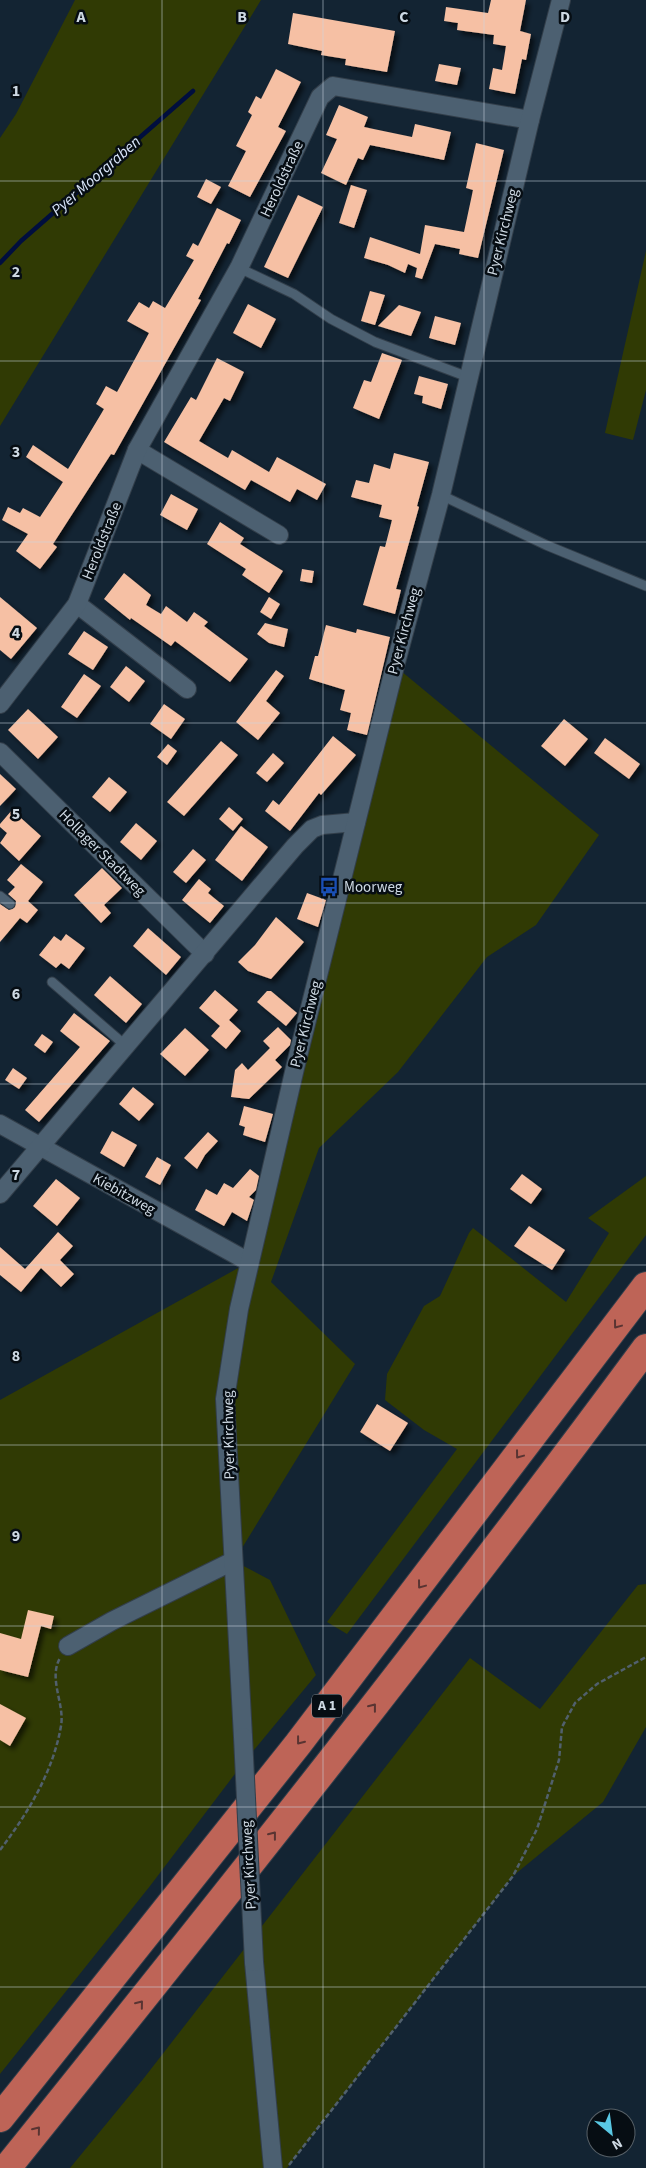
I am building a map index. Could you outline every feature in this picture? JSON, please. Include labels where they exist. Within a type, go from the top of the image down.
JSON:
[{"type":"highway","name":"A 1","points":[[0,2118],[309,1729],[646,1286]]},
{"type":"highway","name":"A 1","points":[[7,2168],[230,1891],[415,1654],[646,1348]]},
{"type":"street","name":"Pyer Kirchweg","points":[[273,2168],[254,1962],[225,1399],[239,1309],[249,1262],[356,822],[441,495],[530,120],[561,0]]},
{"type":"street","name":"Heroldstraße","points":[[0,704],[77,604],[138,450],[240,268],[320,97],[333,86],[530,120]]},
{"type":"street","points":[[138,450],[279,535]]},
{"type":"street","points":[[77,604],[187,689]]},
{"type":"street","name":"Hollager Stadtweg","points":[[0,752],[205,954]]},
{"type":"street","points":[[0,1194],[205,954],[266,878],[312,829],[322,825],[356,822]]},
{"type":"street","name":"Kiebitzweg","points":[[0,1124],[249,1262]]},
{"type":"street","points":[[68,1646],[112,1621],[234,1561]]},
{"type":"lane","points":[[240,268],[294,294],[331,319],[375,342],[468,377]]},
{"type":"lane","points":[[441,495],[546,545],[646,586]]},
{"type":"lane","points":[[0,896],[10,904]]},
{"type":"lane","points":[[52,982],[126,1046]]},
{"type":"path","points":[[0,1850],[37,1796],[49,1765],[62,1724],[56,1666],[68,1646]]},
{"type":"path","points":[[287,2168],[513,1876],[537,1829],[559,1760],[562,1727],[575,1703],[597,1684],[646,1657]]},
{"type":"green space","points":[[75,0],[261,0],[0,426],[0,138],[16,114]]},
{"type":"green space","points":[[646,251],[646,390],[633,440],[605,433]]},
{"type":"green space","points":[[395,666],[599,835],[536,925],[487,957],[398,1072],[319,1148],[271,1282],[355,1364],[234,1561],[270,1580],[316,1675],[244,1762],[150,1886],[0,2074],[0,1400],[249,1262]]},
{"type":"green space","points":[[646,1176],[646,1235],[347,1634],[327,1622],[457,1449],[424,1430],[385,1400],[387,1374],[424,1306],[440,1296],[469,1233],[473,1228],[566,1302],[609,1233],[588,1218]]},
{"type":"green space","points":[[646,1584],[646,1727],[603,1802],[513,1876],[287,2168],[70,2168],[144,2078],[470,1658],[540,1709],[638,1585]]},
{"type":"building","points":[[491,0],[526,0],[520,31],[531,34],[526,60],[522,59],[515,94],[489,89],[493,68],[502,70],[506,46],[493,44],[494,35],[457,30],[458,23],[444,21],[446,7],[488,13]]},
{"type":"building","points":[[293,13],[395,31],[387,72],[345,65],[346,59],[321,55],[322,51],[288,44]]},
{"type":"building","points":[[439,64],[461,68],[457,85],[435,81]]},
{"type":"building","points":[[276,69],[301,82],[278,127],[286,131],[250,197],[228,186],[246,151],[236,146],[252,115],[248,112],[256,96],[261,99]]},
{"type":"building","points":[[339,105],[368,117],[364,127],[412,137],[415,124],[451,132],[444,160],[370,145],[363,160],[358,158],[346,185],[321,173],[337,139],[326,135]]},
{"type":"building","points":[[476,143],[504,150],[478,258],[459,254],[460,249],[435,244],[422,279],[415,277],[417,268],[408,264],[405,273],[388,265],[364,258],[370,237],[420,254],[425,225],[464,232],[473,190],[466,188]]},
{"type":"building","points":[[206,179],[221,187],[211,204],[197,197]]},
{"type":"building","points":[[351,185],[367,190],[354,228],[339,223]]},
{"type":"building","points":[[298,195],[323,207],[288,278],[264,267]]},
{"type":"building","points":[[217,208],[241,220],[198,299],[201,300],[114,455],[111,454],[53,544],[57,547],[40,569],[16,551],[28,534],[2,520],[8,507],[20,513],[23,508],[40,517],[63,482],[26,457],[33,445],[68,469],[104,409],[96,404],[106,386],[117,392],[149,333],[127,321],[139,302],[149,308],[153,301],[165,308],[194,260],[186,256],[193,243],[198,246]]},
{"type":"building","points":[[370,291],[385,295],[375,325],[361,321]]},
{"type":"building","points":[[248,304],[276,319],[261,348],[233,333]]},
{"type":"building","points":[[399,305],[421,312],[411,336],[378,326]]},
{"type":"building","points":[[435,316],[461,323],[455,345],[429,338]]},
{"type":"building","points":[[382,353],[402,360],[379,419],[353,408],[364,380],[371,382]]},
{"type":"building","points":[[217,358],[244,372],[230,401],[224,398],[199,441],[228,458],[232,450],[269,472],[277,457],[326,484],[317,500],[297,489],[290,502],[251,480],[245,490],[164,442],[191,397],[196,400]]},
{"type":"building","points":[[419,376],[448,384],[441,409],[422,403],[423,396],[414,394]]},
{"type":"building","points":[[394,453],[429,462],[417,506],[419,507],[396,589],[401,590],[395,614],[363,605],[380,546],[385,547],[392,520],[379,517],[382,505],[351,497],[356,480],[369,483],[374,464],[390,469]]},
{"type":"building","points":[[171,494],[198,509],[187,530],[160,515]]},
{"type":"building","points":[[220,522],[244,538],[240,544],[283,571],[269,593],[242,575],[246,569],[207,544]]},
{"type":"building","points":[[302,569],[314,571],[312,583],[300,581]]},
{"type":"building","points":[[124,573],[151,595],[146,605],[161,614],[166,606],[187,622],[194,612],[208,622],[204,626],[248,659],[230,682],[175,641],[171,646],[131,618],[130,620],[104,599]]},
{"type":"building","points":[[0,597],[37,628],[11,659],[0,650]]},
{"type":"building","points":[[269,597],[280,604],[271,619],[260,612]]},
{"type":"building","points":[[265,623],[288,629],[284,647],[269,643],[257,634]]},
{"type":"building","points":[[326,625],[356,633],[357,629],[390,637],[367,735],[347,730],[351,713],[340,710],[345,690],[309,679],[315,656],[318,656]]},
{"type":"building","points":[[84,631],[108,647],[93,670],[68,654]]},
{"type":"building","points":[[126,666],[145,681],[129,702],[110,687]]},
{"type":"building","points":[[276,670],[284,676],[266,701],[280,713],[258,740],[236,722]]},
{"type":"building","points":[[84,674],[101,686],[77,718],[61,707]]},
{"type":"building","points":[[164,704],[185,719],[171,739],[150,724]]},
{"type":"building","points":[[28,709],[58,737],[38,759],[8,730]]},
{"type":"building","points":[[564,719],[588,739],[565,766],[541,746]]},
{"type":"building","points":[[333,736],[356,755],[321,795],[319,793],[290,831],[265,811],[273,800],[279,805]]},
{"type":"building","points":[[605,738],[640,764],[629,779],[594,753]]},
{"type":"building","points":[[221,741],[238,755],[184,816],[167,802]]},
{"type":"building","points":[[168,744],[177,751],[167,765],[157,757]]},
{"type":"building","points":[[273,753],[284,763],[267,782],[256,773]]},
{"type":"building","points":[[0,774],[16,789],[0,806]]},
{"type":"building","points":[[109,777],[127,792],[110,812],[92,797]]},
{"type":"building","points":[[229,807],[243,819],[233,831],[219,819]]},
{"type":"building","points":[[12,810],[41,836],[19,861],[0,843],[7,833],[0,827],[0,824]]},
{"type":"building","points":[[136,823],[157,841],[141,860],[120,842]]},
{"type":"building","points":[[241,826],[268,847],[242,881],[215,860]]},
{"type":"building","points":[[193,849],[206,860],[186,883],[173,872]]},
{"type":"building","points":[[21,864],[43,882],[28,901],[38,910],[27,923],[20,918],[0,942],[0,904],[9,910],[15,907],[16,901],[8,894],[15,887],[7,880]]},
{"type":"building","points":[[102,868],[122,888],[104,905],[111,913],[101,923],[74,895]]},
{"type":"building","points":[[199,879],[211,889],[208,893],[224,906],[210,923],[182,900]]},
{"type":"building","points":[[307,893],[326,900],[318,927],[297,919]]},
{"type":"building","points":[[276,917],[304,942],[271,979],[248,971],[238,962],[255,945]]},
{"type":"building","points":[[148,928],[181,957],[166,975],[133,946]]},
{"type":"building","points":[[66,934],[85,948],[69,969],[61,963],[56,968],[39,955],[54,936],[61,941]]},
{"type":"building","points":[[110,976],[142,1004],[126,1023],[94,995]]},
{"type":"building","points":[[215,990],[238,1010],[229,1020],[241,1031],[226,1049],[211,1036],[220,1026],[199,1008]]},
{"type":"building","points":[[267,991],[271,991],[297,1013],[286,1026],[257,1002]]},
{"type":"building","points":[[74,1013],[110,1041],[39,1122],[25,1110],[80,1047],[60,1031]]},
{"type":"building","points":[[278,1027],[291,1040],[290,1045],[275,1060],[282,1067],[249,1099],[231,1097],[235,1070],[242,1063],[248,1070],[270,1048],[263,1041]]},
{"type":"building","points":[[185,1028],[209,1050],[185,1076],[160,1054]]},
{"type":"building","points":[[42,1034],[53,1042],[45,1053],[34,1045]]},
{"type":"building","points":[[13,1068],[27,1078],[19,1089],[5,1080]]},
{"type":"building","points":[[133,1087],[154,1104],[139,1121],[119,1104]]},
{"type":"building","points":[[244,1106],[273,1114],[265,1142],[243,1135],[245,1127],[239,1125]]},
{"type":"building","points":[[112,1131],[137,1145],[124,1167],[100,1153]]},
{"type":"building","points":[[208,1132],[218,1141],[205,1155],[197,1169],[184,1158]]},
{"type":"building","points":[[157,1157],[171,1165],[160,1185],[145,1177]]},
{"type":"building","points":[[250,1169],[259,1176],[256,1190],[249,1197],[254,1200],[247,1221],[232,1212],[224,1226],[195,1210],[206,1189],[217,1195],[224,1183],[233,1188]]},
{"type":"building","points":[[522,1174],[542,1189],[531,1204],[510,1189]]},
{"type":"building","points":[[56,1179],[80,1198],[57,1226],[33,1206]]},
{"type":"building","points":[[529,1226],[565,1250],[552,1270],[514,1246]]},
{"type":"building","points":[[58,1232],[73,1246],[60,1260],[74,1274],[61,1287],[41,1268],[21,1292],[0,1275],[0,1247],[25,1269]]},
{"type":"building","points":[[377,1404],[408,1423],[390,1451],[360,1432]]},
{"type":"building","points":[[28,1610],[54,1616],[51,1629],[41,1626],[28,1677],[0,1670],[0,1633],[21,1639]]},
{"type":"building","points":[[0,1704],[26,1718],[10,1746],[0,1740]]},
{"type":"waterway","name":"Pyer Moorgraben","points":[[0,263],[21,241],[193,91]]},
{"type":"place","name":"Moorweg","points":[[329,887]]}]
